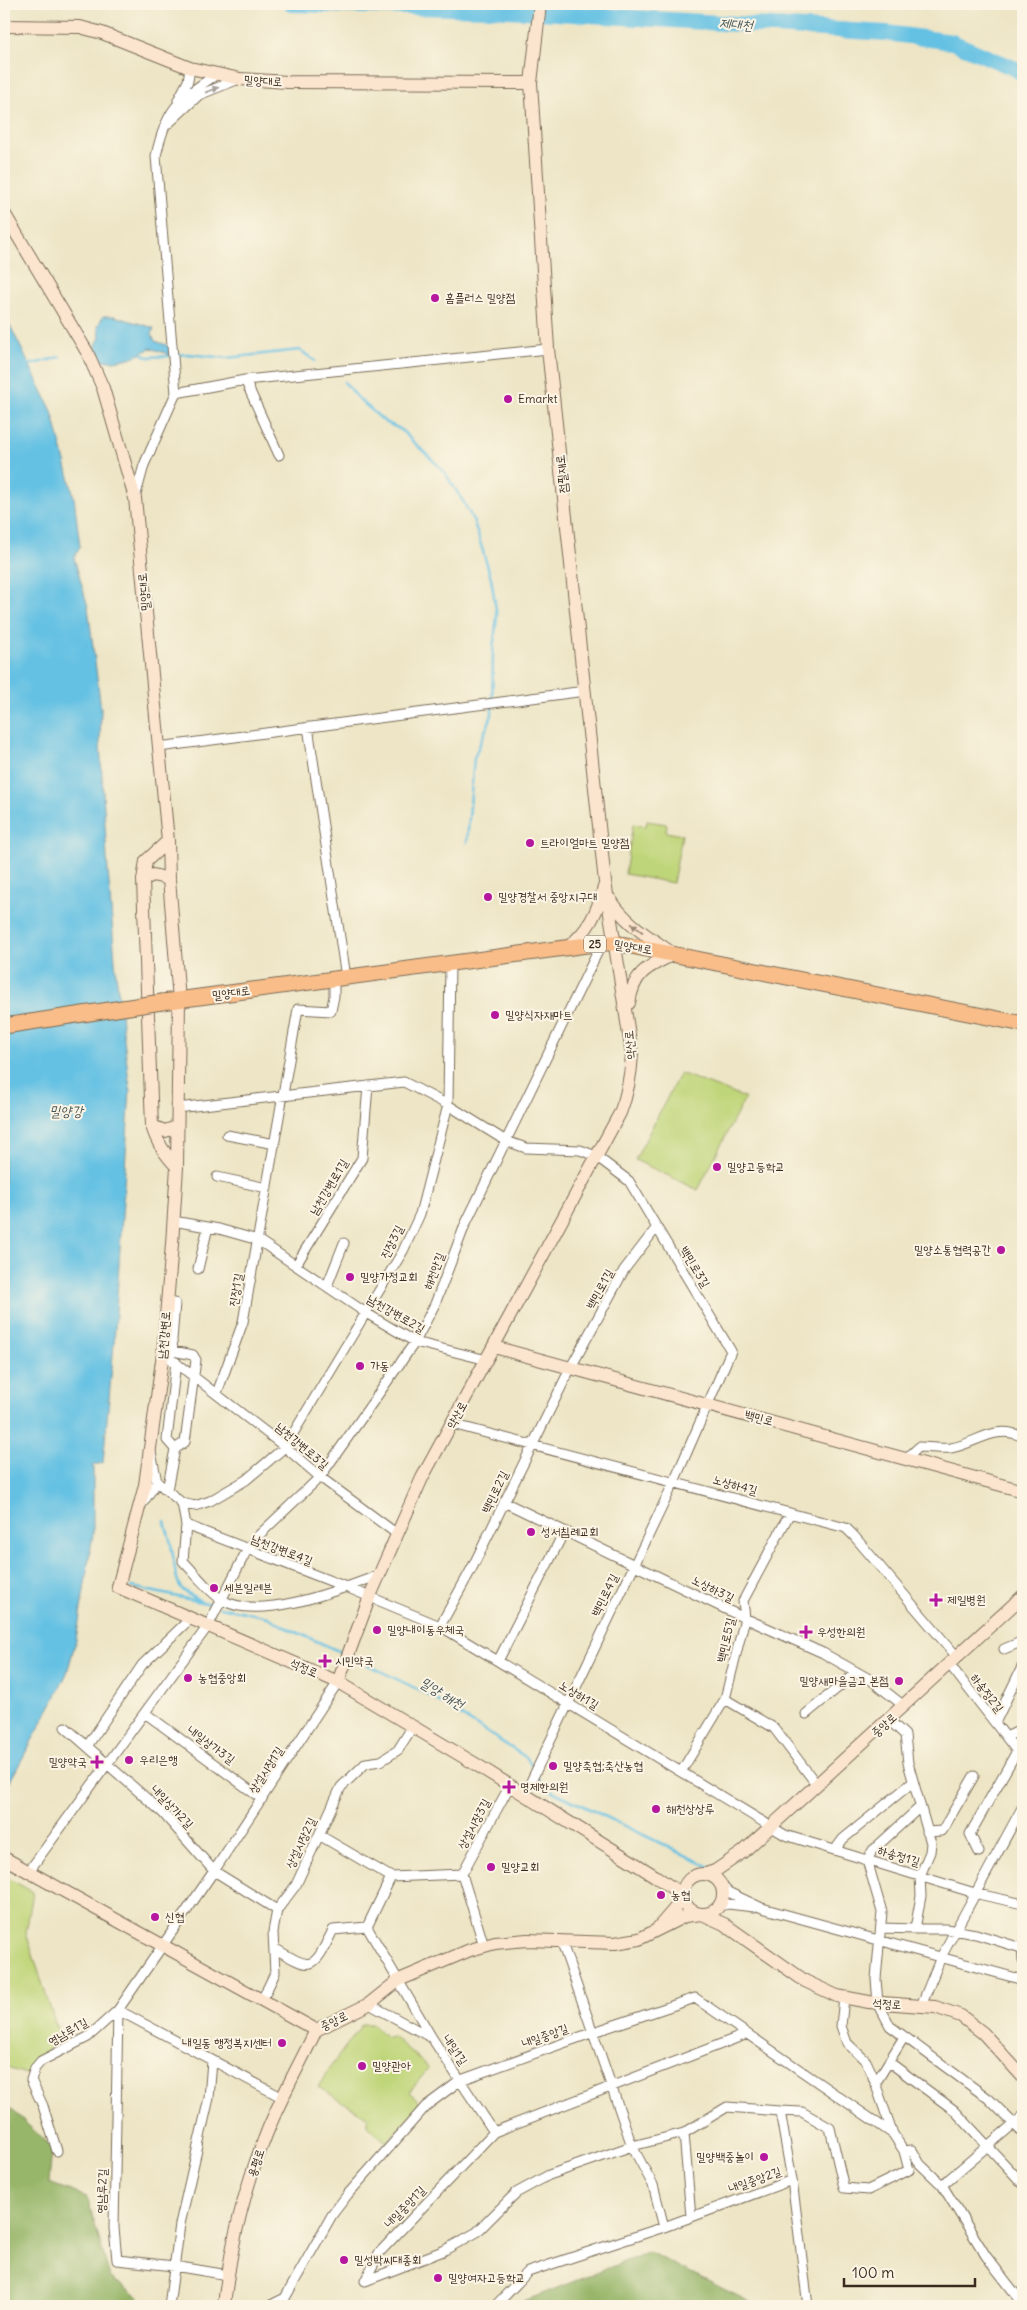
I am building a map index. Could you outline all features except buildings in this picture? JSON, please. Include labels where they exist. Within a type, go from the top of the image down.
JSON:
[{"type":"main road","name":"밀양대로","points":[[4,1026],[340,977],[609,943],[674,954],[1023,1024]]},
{"type":"street","name":"점필재로","points":[[540,4],[531,82],[548,349],[606,888],[609,943]]},
{"type":"street","name":"밀양대로","points":[[4,26],[80,27],[102,32],[190,68],[240,79],[288,82],[531,82]]},
{"type":"street","points":[[135,498],[144,465],[176,393],[156,156],[162,130],[188,81],[190,68]]},
{"type":"street","points":[[174,106],[192,90],[216,75]]},
{"type":"street","points":[[162,130],[199,95],[240,79]]},
{"type":"street","name":"밀양대로","points":[[4,213],[86,352],[106,397],[135,498],[168,841],[169,879],[179,1000]]},
{"type":"street","points":[[176,393],[245,380],[548,349]]},
{"type":"street","points":[[245,380],[279,455]]},
{"type":"street","points":[[159,747],[584,691]]},
{"type":"street","points":[[308,727],[340,977]]},
{"type":"street","points":[[168,841],[146,861],[143,880],[152,1126],[163,1153],[177,1166]]},
{"type":"street","points":[[143,880],[152,875],[169,879]]},
{"type":"street","name":"점필재로","points":[[568,947],[582,936],[590,926],[606,888]]},
{"type":"street","name":"점필재로","points":[[606,888],[618,911],[628,922],[674,954]]},
{"type":"street","name":"약산로","points":[[338,1682],[370,1596],[422,1478],[620,1113],[628,1094],[632,1054],[626,1015],[609,943]]},
{"type":"street","name":"해천안길","points":[[208,1626],[247,1550],[258,1536],[320,1477],[414,1342],[434,1304],[465,1225],[506,1141],[609,943]]},
{"type":"street","name":"약산로","points":[[626,1015],[631,989],[637,976],[648,967],[674,954]]},
{"type":"street","name":"진장3길","points":[[182,1504],[195,1506],[210,1501],[246,1480],[285,1447],[403,1250],[420,1214],[448,1105],[450,962]]},
{"type":"street","name":"진장1길","points":[[217,1393],[243,1322],[298,1009],[331,1011],[340,977]]},
{"type":"street","name":"남천강변로","points":[[179,1000],[176,1108],[177,1166],[163,1353],[145,1485],[118,1587],[208,1626]]},
{"type":"street","points":[[176,1108],[404,1082],[448,1105],[506,1141],[526,1148],[580,1150],[596,1156]]},
{"type":"street","name":"남천강변로1길","points":[[296,1265],[362,1158],[368,1086]]},
{"type":"street","points":[[152,1126],[165,1131],[177,1127]]},
{"type":"street","points":[[226,1135],[275,1144]]},
{"type":"street","name":"백민로3길","points":[[596,1156],[629,1181],[731,1351],[708,1404]]},
{"type":"street","points":[[217,1177],[267,1188]]},
{"type":"street","name":"남천강변로2길","points":[[173,1221],[208,1227],[258,1240],[366,1313],[414,1342],[487,1360]]},
{"type":"street","points":[[198,1269],[208,1227]]},
{"type":"street","name":"백민로1길","points":[[571,1367],[624,1270],[657,1227]]},
{"type":"street","points":[[327,1286],[344,1243]]},
{"type":"street","points":[[167,1490],[175,1449],[185,1442],[196,1360],[193,1355],[173,1351],[175,1303]]},
{"type":"street","name":"백민로","points":[[494,1347],[1023,1491]]},
{"type":"street","name":"남천강변로3길","points":[[163,1353],[217,1393],[320,1477],[398,1534]]},
{"type":"street","points":[[175,1449],[166,1440],[176,1362]]},
{"type":"street","name":"백민로2길","points":[[440,1626],[571,1367]]},
{"type":"street","name":"백민로4길","points":[[525,1794],[674,1482],[708,1404]]},
{"type":"street","name":"노상하4길","points":[[452,1424],[846,1528],[954,1661]]},
{"type":"street","points":[[906,1458],[919,1447],[952,1448],[983,1435],[1013,1432],[1023,1436]]},
{"type":"street","points":[[150,1449],[157,1482],[182,1504],[186,1525],[183,1561],[221,1600],[246,1607],[306,1601],[379,1575]]},
{"type":"street","points":[[139,1508],[157,1482]]},
{"type":"street","name":"노상하3길","points":[[504,1502],[745,1618],[823,1653],[871,1680],[904,1706]]},
{"type":"street","name":"백민로5길","points":[[681,1772],[725,1699],[745,1618],[743,1601],[790,1513]]},
{"type":"street","name":"남천강변로4길","points":[[186,1525],[370,1596]]},
{"type":"street","points":[[498,1661],[564,1532]]},
{"type":"street","name":"노상하1길","points":[[370,1596],[440,1626],[769,1827]]},
{"type":"street","name":"중앙로","points":[[743,1852],[1023,1596]]},
{"type":"street","points":[[86,1745],[90,1742],[142,1665],[191,1618]]},
{"type":"street","points":[[29,1871],[208,1626]]},
{"type":"street","name":"석정로","points":[[208,1626],[338,1682],[525,1794],[655,1876],[678,1892],[683,1899]]},
{"type":"street","points":[[1004,1649],[1023,1640]]},
{"type":"street","name":"하송정2길","points":[[954,1661],[995,1723],[1023,1760]]},
{"type":"street","points":[[995,1723],[1023,1665]]},
{"type":"street","points":[[806,1714],[857,1672]]},
{"type":"street","name":"상설시장1길","points":[[164,1944],[338,1682]]},
{"type":"street","points":[[725,1699],[774,1728],[817,1785]]},
{"type":"street","name":"내일상가3길","points":[[145,1713],[262,1798]]},
{"type":"street","points":[[889,1720],[905,1736],[908,1763],[931,1843],[930,1852],[920,1876],[921,1896],[914,1929]]},
{"type":"street","name":"상설시장2길","points":[[262,2000],[275,1973],[272,1932],[277,1910],[296,1885],[341,1787],[366,1763],[381,1761],[398,1750],[413,1726]]},
{"type":"street","points":[[65,1727],[108,1763]]},
{"type":"street","points":[[1006,1737],[1023,1729]]},
{"type":"street","points":[[979,1852],[970,1834],[1017,1751]]},
{"type":"street","name":"내일상가2길","points":[[108,1763],[162,1812],[214,1871]]},
{"type":"street","points":[[927,1832],[942,1832],[974,1776]]},
{"type":"street","points":[[835,1850],[843,1839],[913,1782]]},
{"type":"street","name":"상설시장3길","points":[[462,1874],[509,1786]]},
{"type":"street","points":[[921,2006],[941,1957],[978,1894],[1023,1806]]},
{"type":"street","points":[[920,1807],[873,1850],[867,1860],[882,1912],[876,1979],[878,2003],[890,2026],[989,2100],[1023,2133]]},
{"type":"street","name":"하송정1길","points":[[769,1827],[785,1834],[978,1894],[1023,1904]]},
{"type":"street","points":[[319,1835],[391,1877],[462,1874],[484,1946]]},
{"type":"street","points":[[655,1876],[678,1880],[706,1874],[715,1871],[743,1852]]},
{"type":"street","points":[[683,1899],[690,1910],[702,1914],[714,1911],[722,1900],[722,1886],[743,1852]]},
{"type":"street","name":"중앙로","points":[[4,1858],[164,1944],[316,2030],[369,2004],[399,1980],[452,1957],[484,1946],[527,1940],[615,1943],[639,1939],[685,1916],[702,1914]]},
{"type":"street","points":[[214,1871],[277,1910]]},
{"type":"street","points":[[706,1874],[718,1880],[728,1892],[762,1908]]},
{"type":"street","points":[[658,1928],[683,1899],[684,1887],[692,1876]]},
{"type":"street","points":[[367,1927],[391,1877]]},
{"type":"street","points":[[719,1906],[728,1904],[762,1908],[1023,1980]]},
{"type":"street","points":[[719,1906],[742,1936]]},
{"type":"street","name":"석정로","points":[[702,1914],[715,1918],[805,1981],[844,1998],[950,2011],[972,2023],[1023,2078]]},
{"type":"street","points":[[274,1948],[300,1964],[312,1964],[319,1959],[334,1930],[367,1927]]},
{"type":"street","points":[[367,1927],[399,1980]]},
{"type":"street","points":[[881,1928],[946,1929],[976,1934],[1018,1947],[1022,1946],[1023,1960]]},
{"type":"street","points":[[561,1940],[632,2146],[653,2185],[664,2227]]},
{"type":"street","name":"영남루1길","points":[[57,2151],[43,2106],[31,2080],[35,2068],[41,2061],[88,2037],[118,2010],[164,1944]]},
{"type":"street","name":"내일1길","points":[[399,1980],[432,2038],[494,2132]]},
{"type":"street","name":"내일중앙길","points":[[270,2306],[285,2298],[332,2215],[348,2194],[426,2106],[461,2080],[695,1998],[893,2134]]},
{"type":"street","points":[[632,2146],[684,2134],[727,2107],[802,2112],[830,2128],[844,2188],[868,2190],[910,2170],[904,2151],[893,2134],[866,2061],[847,2044],[841,2026],[844,1998]]},
{"type":"street","points":[[369,2004],[432,2038]]},
{"type":"street","points":[[118,2010],[283,2098]]},
{"type":"street","name":"영남루2길","points":[[118,2010],[114,2228],[117,2260],[174,2266],[228,2275]]},
{"type":"street","name":"용평로","points":[[224,2306],[240,2216],[251,2176],[264,2138],[316,2030]]},
{"type":"street","name":"내일중앙1길","points":[[632,2146],[549,2175],[516,2193],[477,2232],[443,2251],[365,2282],[379,2253],[494,2132],[747,2034]]},
{"type":"street","points":[[875,2084],[904,2037]]},
{"type":"street","points":[[169,2306],[176,2246],[185,2196],[202,2133],[209,2098],[212,2061]]},
{"type":"street","points":[[889,2062],[942,2099],[1023,2184]]},
{"type":"street","name":"내일중앙2길","points":[[496,2305],[528,2272],[664,2227],[792,2180],[780,2111]]},
{"type":"street","points":[[942,2185],[1023,2116]]},
{"type":"street","points":[[684,2134],[691,2217]]},
{"type":"street","points":[[904,2151],[912,2150],[920,2164],[942,2185],[986,2256],[1021,2302]]},
{"type":"street","points":[[792,2180],[808,2306]]},
{"type":"green space","points":[[647,821],[667,824],[666,832],[682,835],[673,883],[625,874],[633,824],[646,826]]},
{"type":"green space","points":[[680,1073],[745,1098],[698,1190],[635,1160]]},
{"type":"green space","points":[[4,1876],[33,1892],[26,1933],[60,2038],[26,2074],[4,2067]]},
{"type":"green space","points":[[362,2024],[373,2024],[386,2037],[393,2036],[429,2068],[409,2092],[422,2104],[386,2142],[368,2126],[368,2117],[318,2087]]},
{"type":"green space","points":[[4,2102],[52,2148],[49,2183],[87,2197],[110,2277],[142,2300],[145,2306],[4,2306]]},
{"type":"green space","points":[[649,2252],[758,2306],[522,2306],[524,2301]]},
{"type":"water","name":"밀양강","points":[[4,313],[52,411],[74,497],[80,547],[74,558],[88,607],[101,709],[100,743],[107,858],[116,973],[130,1089],[114,1344],[103,1463],[93,1465],[93,1534],[76,1640],[67,1673],[4,1792]]},
{"type":"water","points":[[103,316],[114,316],[154,328],[152,334],[155,341],[175,348],[177,357],[150,348],[138,355],[116,361],[96,358],[96,345],[100,337],[98,326]]},
{"type":"waterway","name":"제대천","points":[[291,4],[490,9],[887,33],[952,42],[1016,69],[1023,74]]},
{"type":"waterway","points":[[175,355],[188,354],[227,358],[300,350],[315,361]]},
{"type":"waterway","points":[[143,354],[148,357],[170,356]]},
{"type":"waterway","points":[[29,365],[60,357]]},
{"type":"waterway","points":[[344,382],[359,399],[385,422],[400,429],[443,470],[474,522],[491,578],[497,616],[493,650],[492,715],[474,758],[467,842]]},
{"type":"waterway","name":"밀양 해천","points":[[165,1522],[180,1587],[185,1592],[192,1597],[201,1601],[183,1590]]},
{"type":"waterway","name":"밀양 해천","points":[[132,1587],[215,1605]]},
{"type":"waterway","name":"밀양 해천","points":[[220,1607],[268,1617],[283,1626],[345,1654]]},
{"type":"waterway","name":"밀양 해천","points":[[352,1657],[427,1694],[527,1758],[533,1769]]},
{"type":"waterway","name":"밀양 해천","points":[[537,1776],[544,1787],[712,1868]]},
{"type":"place","name":"홈플러스 밀양점","points":[[435,298]]},
{"type":"place","name":"Emarkt","points":[[508,399]]},
{"type":"place","name":"트라이얼마트 밀양점","points":[[530,843]]},
{"type":"place","name":"밀양경찰서 중앙지구대","points":[[488,897]]},
{"type":"place","name":"밀양식자재마트","points":[[495,1015]]},
{"type":"place","name":"밀양고등학교","points":[[717,1167]]},
{"type":"place","name":"밀양소통협력공간","points":[[1001,1250]]},
{"type":"place","name":"밀양가정교회","points":[[350,1277]]},
{"type":"place","name":"가동","points":[[360,1366]]},
{"type":"place","name":"성서침례교회","points":[[531,1532]]},
{"type":"place","name":"세븐일레븐","points":[[214,1588]]},
{"type":"place","name":"제일병원","points":[[936,1600]]},
{"type":"place","name":"밀양내이동우체국","points":[[377,1630]]},
{"type":"place","name":"우성한의원","points":[[806,1632]]},
{"type":"place","name":"시민약국","points":[[325,1661]]},
{"type":"place","name":"농협중앙회","points":[[188,1678]]},
{"type":"place","name":"밀양새마을금고 본점","points":[[899,1681]]},
{"type":"place","name":"우리은행","points":[[129,1760]]},
{"type":"place","name":"밀양약국","points":[[97,1762]]},
{"type":"place","name":"밀양축협;축산농협","points":[[553,1766]]},
{"type":"place","name":"명제한의원","points":[[509,1787]]},
{"type":"place","name":"해천상상루","points":[[656,1809]]},
{"type":"place","name":"밀양교회","points":[[491,1867]]},
{"type":"place","name":"농협","points":[[661,1895]]},
{"type":"place","name":"신협","points":[[155,1917]]},
{"type":"place","name":"내일동 행정복지센터","points":[[282,2043]]},
{"type":"place","name":"밀양관아","points":[[362,2066]]},
{"type":"place","name":"밀양백중놀이","points":[[764,2157]]},
{"type":"place","name":"밀성박씨대종회","points":[[344,2260]]},
{"type":"place","name":"밀양여자고등학교","points":[[438,2278]]}]
